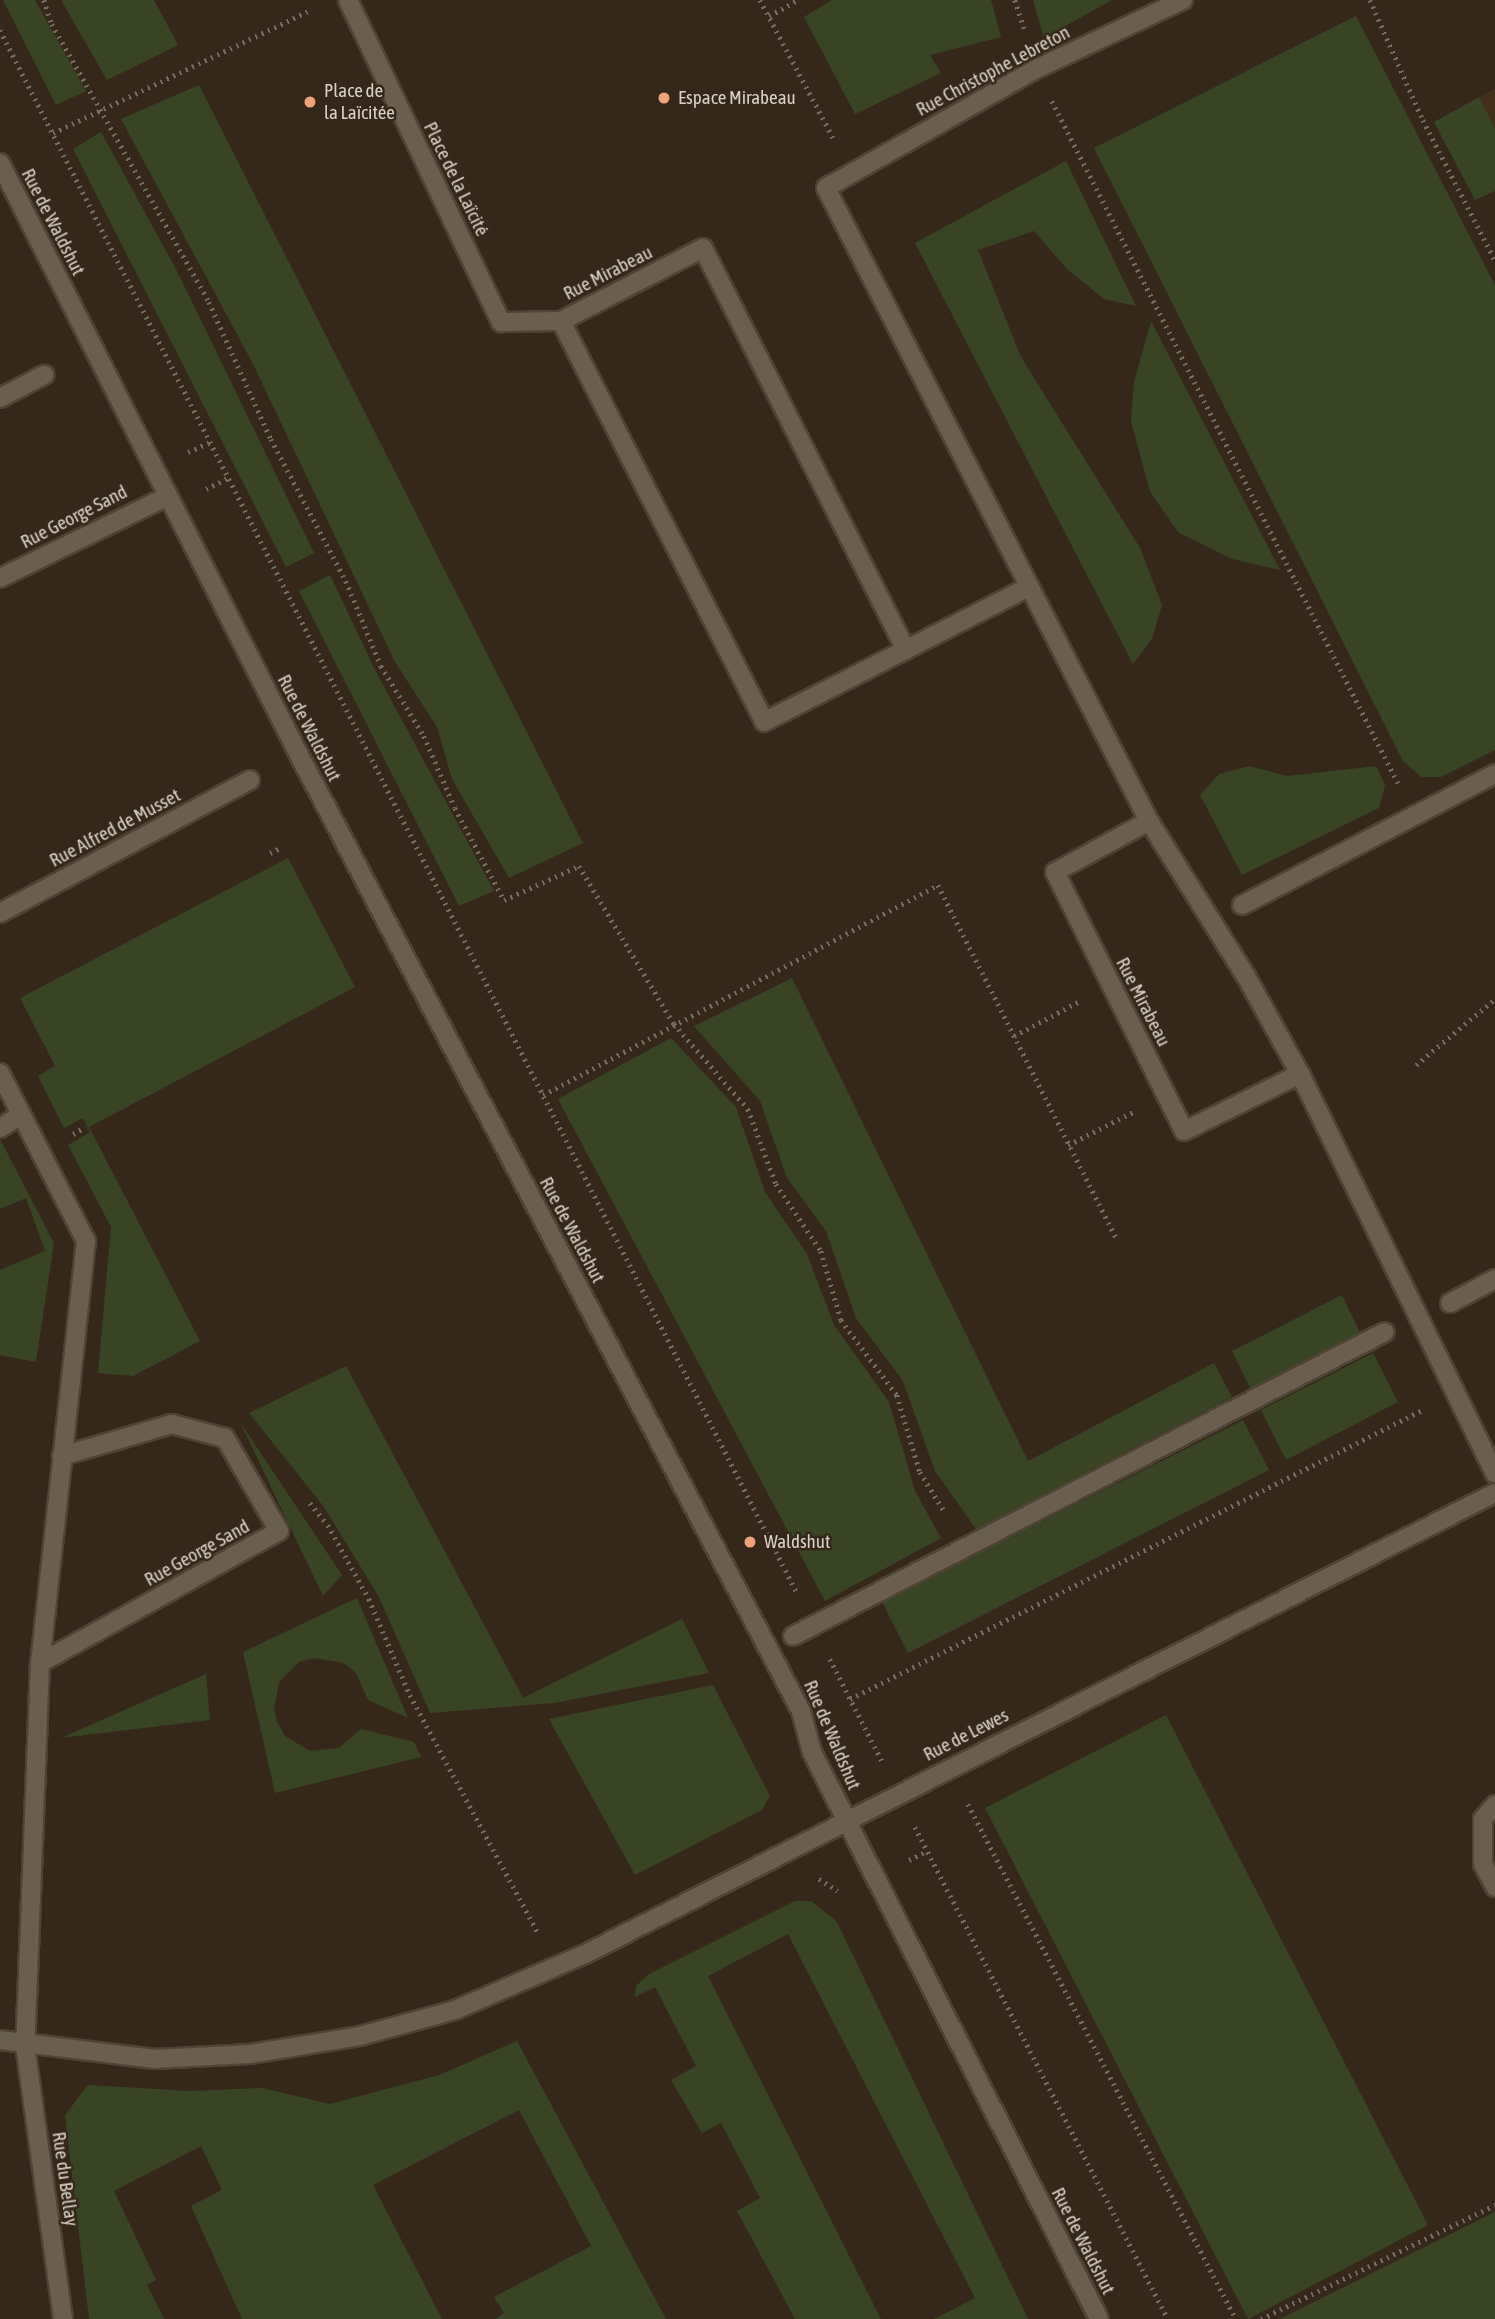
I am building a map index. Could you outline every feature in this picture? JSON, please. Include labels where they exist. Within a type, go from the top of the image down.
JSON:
[{"type":"street","name":"Place de la Laïcité","points":[[348,0],[501,322],[561,321]]},
{"type":"street","name":"Rue Christophe Lebreton","points":[[1029,587],[826,188],[1036,69],[1183,0]]},
{"type":"street","name":"Rue de Waldshut","points":[[0,163],[168,495],[801,1711],[812,1752],[1099,2319]]},
{"type":"street","name":"Rue Mirabeau","points":[[906,650],[703,248],[561,321],[764,722],[906,650],[1029,587]]},
{"type":"street","points":[[0,398],[44,375]]},
{"type":"street","name":"Rue George Sand","points":[[0,578],[168,495]]},
{"type":"street","points":[[1029,587],[1149,821],[1247,978],[1300,1074],[1420,1314],[1455,1394],[1495,1473]]},
{"type":"street","points":[[1242,905],[1495,774]]},
{"type":"street","name":"Rue Alfred de Musset","points":[[0,913],[250,780]]},
{"type":"street","name":"Rue Mirabeau","points":[[1149,821],[1055,872],[1184,1131],[1300,1074]]},
{"type":"street","points":[[0,1073],[86,1241],[40,1664],[26,2045]]},
{"type":"street","points":[[0,1128],[21,1115]]},
{"type":"street","points":[[1450,1303],[1495,1279]]},
{"type":"street","points":[[793,1636],[1385,1332]]},
{"type":"street","name":"Rue George Sand","points":[[40,1664],[279,1531],[225,1438],[172,1424],[62,1456]]},
{"type":"street","name":"Rue de Lewes","points":[[0,2040],[155,2059],[250,2053],[360,2036],[455,2010],[583,1955],[846,1819],[1495,1493]]},
{"type":"street","points":[[1495,1805],[1483,1819],[1483,1864],[1495,1887]]},
{"type":"street","name":"Rue du Bellay","points":[[26,2045],[63,2319]]},
{"type":"path","points":[[44,0],[52,24],[209,302],[271,439],[346,581],[381,666],[424,736],[455,808],[504,900],[579,866],[674,1024],[748,1109],[776,1184],[821,1251],[841,1320],[897,1395],[920,1472],[967,1547]]},
{"type":"path","points":[[760,0],[841,152]]},
{"type":"path","points":[[769,16],[798,0]]},
{"type":"path","points":[[1016,0],[1029,43]]},
{"type":"path","points":[[1370,0],[1423,120],[1495,260]]},
{"type":"path","points":[[53,133],[320,6]]},
{"type":"path","points":[[0,30],[884,1764]]},
{"type":"path","points":[[1036,69],[1414,815]]},
{"type":"path","points":[[270,853],[282,847]]},
{"type":"path","points":[[543,1095],[938,885],[1117,1240]]},
{"type":"path","points":[[1014,1037],[1111,984]]},
{"type":"path","points":[[1416,1065],[1495,999]]},
{"type":"path","points":[[1068,1145],[1166,1095]]},
{"type":"path","points":[[850,1699],[1455,1394]]},
{"type":"path","points":[[302,1492],[328,1525],[365,1592],[410,1695],[540,1937]]},
{"type":"path","points":[[968,1804],[1236,2319]]},
{"type":"path","points":[[912,1821],[1168,2319]]},
{"type":"path","points":[[1261,2319],[1495,2205]]},
{"type":"shaded area","points":[[1495,89],[1495,128],[1479,97]]},
{"type":"green space","points":[[3,0],[35,0],[86,91],[56,105]]},
{"type":"green space","points":[[61,0],[154,0],[178,45],[107,80]]},
{"type":"green space","points":[[832,0],[991,0],[1001,37],[930,55],[941,73],[855,114],[804,17]]},
{"type":"green space","points":[[1033,0],[1112,0],[1044,38]]},
{"type":"green space","points":[[1356,16],[1495,285],[1495,750],[1441,777],[1421,777],[1403,761],[1094,148]]},
{"type":"green space","points":[[199,85],[583,843],[509,878],[452,779],[437,727],[395,662],[252,362],[121,119]]},
{"type":"green space","points":[[1479,97],[1495,128],[1495,191],[1475,200],[1434,122]]},
{"type":"green space","points":[[101,132],[178,273],[314,553],[286,567],[73,149]]},
{"type":"green space","points":[[1066,161],[1136,306],[1104,299],[1067,269],[1034,231],[978,250],[1021,357],[1140,548],[1162,605],[1152,639],[1133,664],[915,243]]},
{"type":"green space","points":[[1151,321],[1280,570],[1232,559],[1178,532],[1150,492],[1131,421],[1134,382]]},
{"type":"green space","points":[[330,575],[376,672],[494,891],[459,906],[299,591]]},
{"type":"green space","points":[[1249,766],[1287,776],[1376,766],[1385,785],[1379,808],[1242,875],[1200,795],[1219,774]]},
{"type":"green space","points":[[288,858],[355,987],[89,1127],[200,1341],[133,1376],[98,1373],[111,1227],[68,1145],[90,1132],[83,1118],[64,1128],[38,1076],[55,1066],[20,998]]},
{"type":"green space","points":[[792,978],[1028,1461],[1214,1363],[1232,1397],[976,1529],[935,1471],[903,1381],[856,1318],[826,1231],[787,1178],[760,1101],[694,1026]]},
{"type":"green space","points":[[671,1038],[736,1107],[765,1192],[807,1254],[834,1325],[889,1402],[915,1491],[941,1538],[825,1601],[558,1099]]},
{"type":"green space","points":[[0,1139],[54,1243],[36,1362],[0,1355],[0,1270],[45,1251],[26,1198],[0,1209]]},
{"type":"green space","points":[[1342,1295],[1361,1335],[1251,1390],[1232,1351]]},
{"type":"green space","points":[[1373,1353],[1398,1402],[1286,1460],[1261,1410]]},
{"type":"green space","points":[[346,1366],[523,1698],[682,1619],[709,1673],[554,1703],[430,1713],[379,1597],[324,1507],[249,1413]]},
{"type":"green space","points":[[1243,1420],[1269,1470],[908,1653],[882,1602]]},
{"type":"green space","points":[[240,1422],[342,1575],[323,1596]]},
{"type":"green space","points":[[357,1598],[408,1718],[368,1700],[356,1673],[344,1663],[314,1658],[299,1662],[279,1682],[274,1710],[278,1724],[285,1736],[310,1751],[339,1748],[361,1729],[414,1742],[421,1757],[275,1793],[243,1652]]},
{"type":"green space","points":[[206,1674],[210,1720],[61,1738]]},
{"type":"green space","points":[[713,1685],[770,1796],[762,1810],[635,1875],[549,1719]]},
{"type":"green space","points":[[1166,1715],[1428,2225],[1248,2319],[985,1808]]},
{"type":"green space","points":[[795,1901],[811,1901],[837,1922],[1028,2319],[934,2319],[975,2298],[788,1934],[708,1976],[881,2319],[795,2319],[737,2211],[760,2198],[721,2123],[702,2133],[671,2080],[696,2066],[655,1987],[635,1997],[636,1986],[649,1974]]},
{"type":"green space","points":[[517,2041],[666,2319],[495,2319],[504,2313],[494,2297],[591,2246],[519,2110],[373,2185],[442,2319],[242,2319],[191,2206],[222,2190],[201,2146],[114,2191],[156,2280],[147,2285],[164,2319],[89,2319],[65,2115],[88,2085],[189,2091],[262,2088],[330,2104],[439,2075]]},
{"type":"green space","points":[[1495,2212],[1495,2319],[1280,2319]]},
{"type":"place","name":"Espace Mirabeau","points":[[664,98]]},
{"type":"place","name":"Place de la Laïcitée","points":[[310,102]]},
{"type":"place","name":"Waldshut","points":[[750,1542]]}]
